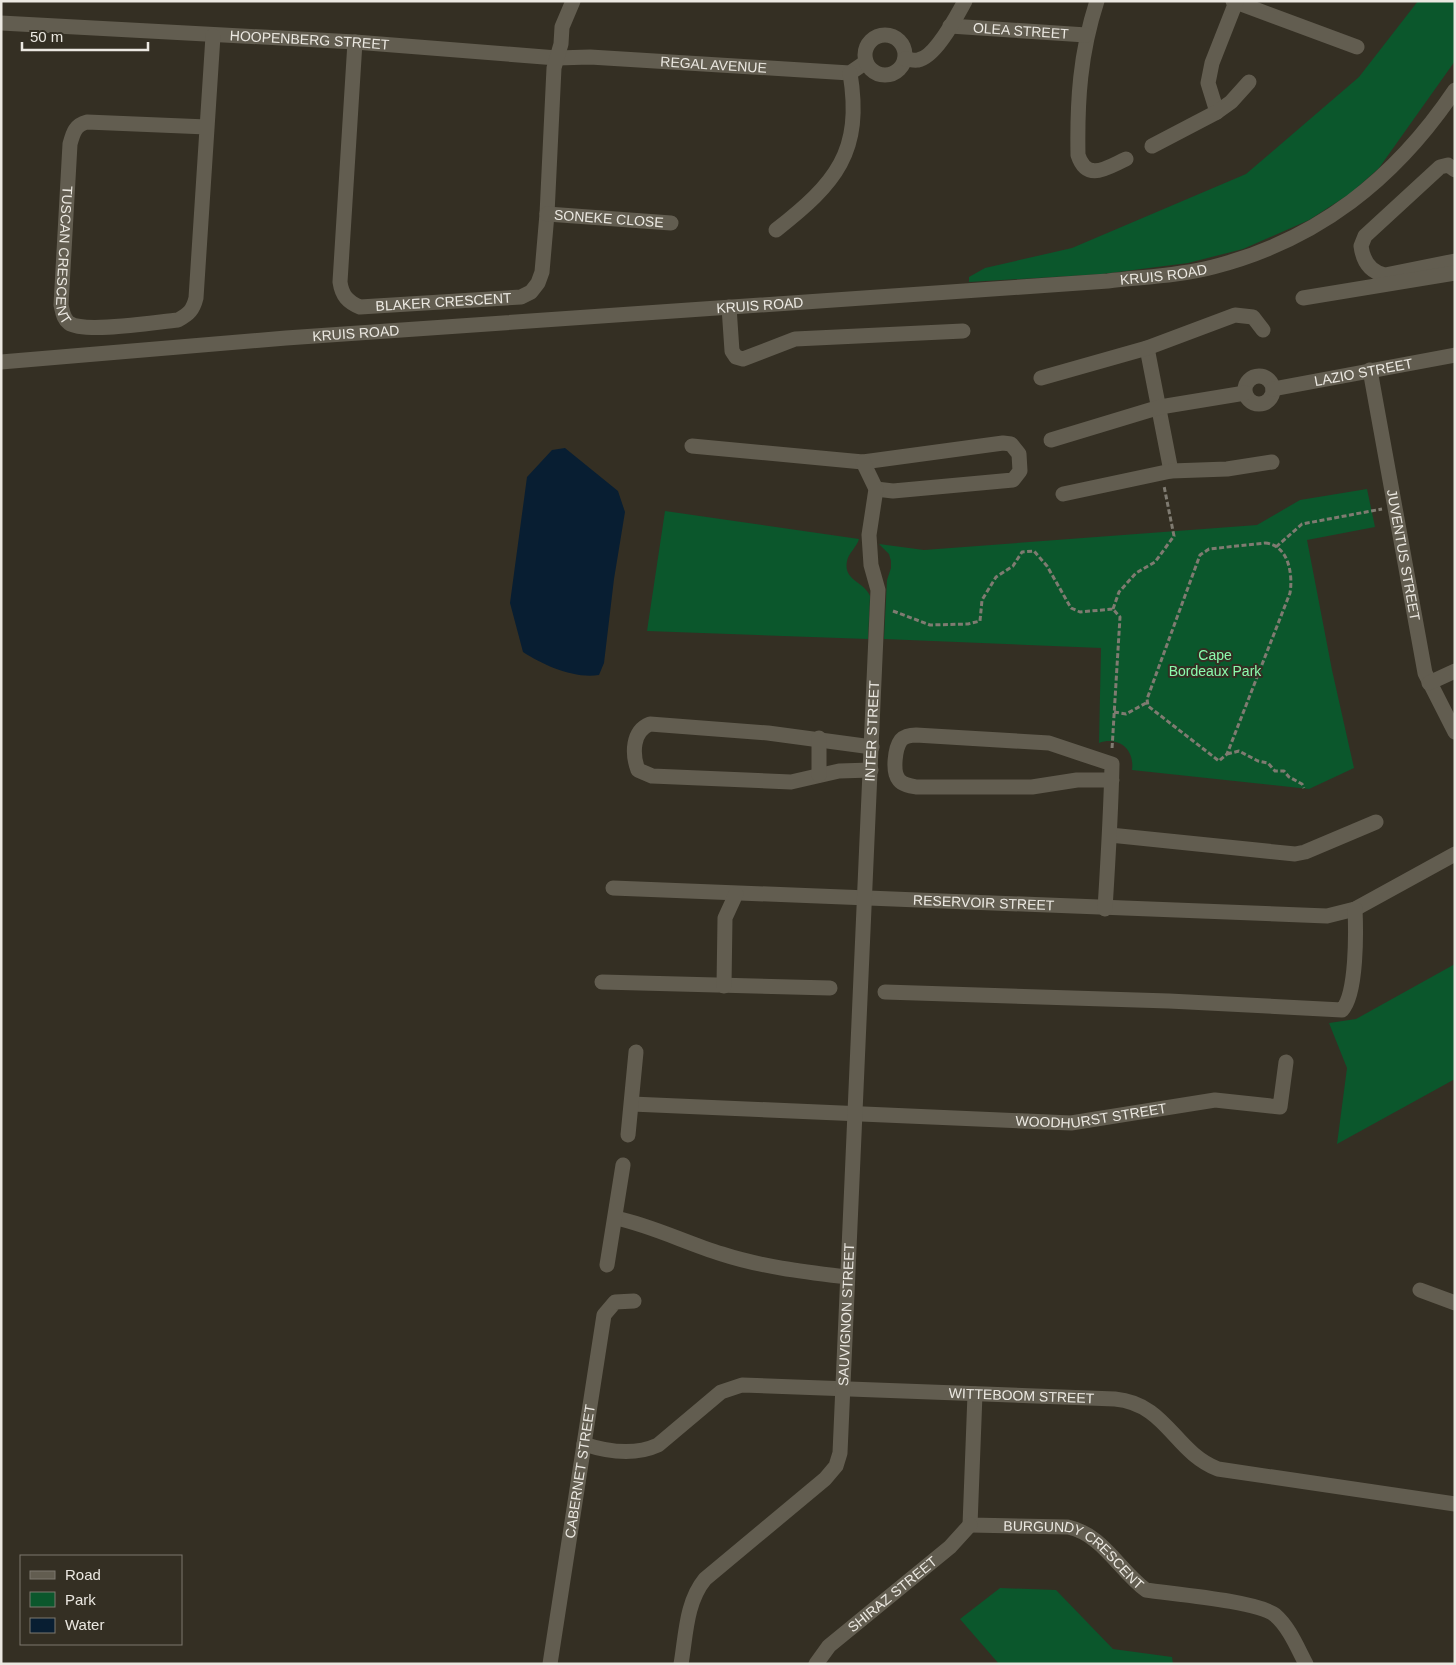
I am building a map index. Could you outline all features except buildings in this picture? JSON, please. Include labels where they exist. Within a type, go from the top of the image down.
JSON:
[{"type":"street","points":[[557,58],[561,44],[562,27],[574,1]]},
{"type":"street","name":"OLEA STREET","points":[[965,1],[950,26],[1086,35],[1097,1]]},
{"type":"street","points":[[1217,112],[1208,83],[1212,64],[1234,2],[1356,47]]},
{"type":"street","name":"HOOPENBERG STREET","points":[[1,23],[212,36],[355,42],[557,58]]},
{"type":"street","points":[[905,59],[918,60],[929,54],[950,26]]},
{"type":"street","points":[[886,35],[899,40],[906,52],[905,59],[898,71],[885,76],[872,71],[866,62],[865,51],[872,39],[886,35]]},
{"type":"street","points":[[1086,35],[1078,105],[1078,155],[1080,163],[1090,171],[1099,171],[1126,159]]},
{"type":"street","name":"TUSCAN CRESCENT","points":[[207,127],[87,122],[75,128],[70,144],[61,305],[64,318],[71,324],[94,328],[178,320],[193,308],[196,298],[207,127],[212,36]]},
{"type":"street","name":"BLAKER CRESCENT","points":[[355,42],[340,282],[341,292],[346,299],[360,307],[521,297],[538,283],[542,272],[547,214],[554,68],[557,58]]},
{"type":"street","name":"REGAL AVENUE","points":[[557,58],[590,58],[850,73]]},
{"type":"street","points":[[776,230],[820,193],[844,158],[852,137],[854,115],[850,73],[866,62]]},
{"type":"street","points":[[1152,146],[1217,112],[1249,82]]},
{"type":"street","name":"KRUIS ROAD","points":[[1,362],[296,338],[1108,282],[1212,267],[1281,243],[1339,212],[1380,178],[1421,138],[1455,90]]},
{"type":"street","points":[[1455,170],[1448,165],[1440,167],[1365,236],[1361,246],[1369,267],[1376,273],[1385,275],[1455,262]]},
{"type":"street","name":"SONEKE CLOSE","points":[[547,214],[672,223]]},
{"type":"street","points":[[1304,298],[1455,273]]},
{"type":"street","points":[[729,308],[732,352],[736,357],[744,359],[795,339],[963,331]]},
{"type":"street","points":[[1041,378],[1146,348],[1235,315],[1253,317],[1263,330]]},
{"type":"street","points":[[1146,348],[1160,407],[1171,471]]},
{"type":"street","name":"LAZIO STREET","points":[[1273,389],[1455,355]]},
{"type":"street","name":"JUVENTUS STREET","points":[[1370,370],[1425,673],[1455,732]]},
{"type":"street","points":[[1257,375],[1268,378],[1273,389],[1270,399],[1261,404],[1251,402],[1245,393],[1247,382],[1257,375]]},
{"type":"street","points":[[1051,440],[1160,407],[1245,393]]},
{"type":"street","points":[[692,446],[863,462],[1003,443],[1011,444],[1020,454],[1020,471],[1013,480],[893,491],[876,489],[863,462]]},
{"type":"street","points":[[1063,494],[1171,471],[1227,469],[1272,462]]},
{"type":"street","name":"INTER STREET","points":[[864,899],[878,590],[871,565],[869,535],[876,489]]},
{"type":"street","points":[[1429,683],[1455,671]]},
{"type":"street","points":[[871,770],[839,771],[791,782],[652,776],[638,770],[634,761],[634,746],[638,734],[643,727],[650,724],[819,738],[872,747]]},
{"type":"street","points":[[1105,909],[1110,835],[1112,780],[1112,764],[1049,743],[916,734],[901,740],[897,750],[895,773],[899,780],[907,785],[917,787],[1032,787],[1077,780],[1112,780]]},
{"type":"street","points":[[819,738],[819,775]]},
{"type":"street","points":[[1110,835],[1295,854],[1305,852],[1376,822]]},
{"type":"street","name":"RESERVOIR STREET","points":[[613,888],[1105,909],[1327,916],[1355,909],[1455,854]]},
{"type":"street","points":[[724,986],[725,918],[736,894]]},
{"type":"street","name":"SAUVIGNON STREET","points":[[681,1664],[691,1603],[696,1590],[705,1579],[826,1480],[836,1466],[840,1453],[864,899]]},
{"type":"street","points":[[885,992],[1169,1001],[1342,1010],[1349,999],[1357,942],[1355,909]]},
{"type":"street","points":[[602,982],[830,988]]},
{"type":"street","points":[[628,1136],[636,1052]]},
{"type":"street","name":"WOODHURST STREET","points":[[854,1113],[1071,1122],[1215,1100],[1280,1107],[1286,1062]]},
{"type":"street","points":[[632,1104],[854,1113]]},
{"type":"street","points":[[607,1265],[623,1166]]},
{"type":"street","points":[[616,1218],[643,1224],[722,1254],[747,1261],[847,1277]]},
{"type":"street","points":[[1420,1290],[1455,1303]]},
{"type":"street","name":"CABERNET STREET","points":[[550,1664],[604,1315],[615,1302],[634,1301]]},
{"type":"street","name":"WITTEBOOM STREET","points":[[584,1444],[622,1452],[648,1450],[658,1445],[722,1392],[742,1385],[1125,1400],[1152,1411],[1198,1459],[1218,1469],[1455,1504]]},
{"type":"street","points":[[970,1525],[975,1394]]},
{"type":"street","name":"SHIRAZ STREET","points":[[816,1664],[829,1646],[950,1548],[970,1525]]},
{"type":"street","name":"BURGUNDY CRESCENT","points":[[970,1525],[1068,1527],[1082,1530],[1094,1538],[1132,1580],[1146,1590],[1253,1606],[1273,1614],[1287,1629],[1306,1664]]},
{"type":"path","points":[[1113,609],[1118,592],[1136,573],[1155,562],[1174,536],[1165,492]]},
{"type":"path","points":[[1276,547],[1302,524],[1395,506]]},
{"type":"path","points":[[1114,712],[1126,714],[1146,703],[1200,555],[1209,549],[1265,543],[1276,547],[1286,558],[1291,571],[1290,593],[1227,754],[1222,760],[1215,760],[1146,703]]},
{"type":"path","points":[[890,611],[930,625],[968,624],[980,621],[982,600],[996,577],[1013,566],[1022,552],[1034,551],[1047,566],[1071,608],[1080,612],[1113,609]]},
{"type":"path","points":[[1112,739],[1120,617],[1113,609]]},
{"type":"path","points":[[1227,754],[1239,751],[1258,761],[1268,763],[1275,771],[1288,774],[1289,777],[1302,784],[1304,788]]},
{"type":"green space","points":[[1418,1],[1455,1],[1455,61],[1379,168],[1351,193],[1309,220],[1243,249],[1188,263],[1102,274],[969,282],[969,277],[985,268],[1072,248],[1246,174],[1359,77]]},
{"type":"green space","name":"Cape Bordeaux Park","points":[[1367,489],[1375,527],[1307,540],[1332,670],[1354,768],[1309,789],[1132,770],[1131,756],[1124,746],[1113,741],[1099,743],[1101,648],[884,639],[887,580],[891,561],[889,554],[879,544],[924,550],[1257,525],[1300,500]]},
{"type":"green space","points":[[665,511],[859,539],[848,558],[847,568],[851,577],[870,596],[868,639],[647,631]]},
{"type":"green space","points":[[1455,964],[1455,1079],[1337,1144],[1347,1068],[1329,1023],[1356,1019]]},
{"type":"green space","points":[[1000,1588],[1056,1590],[1113,1649],[1172,1657],[1173,1664],[999,1664],[960,1619]]},
{"type":"water","points":[[565,448],[618,491],[625,512],[614,579],[604,663],[599,675],[579,675],[559,670],[523,652],[510,603],[527,477],[552,450]]}]
